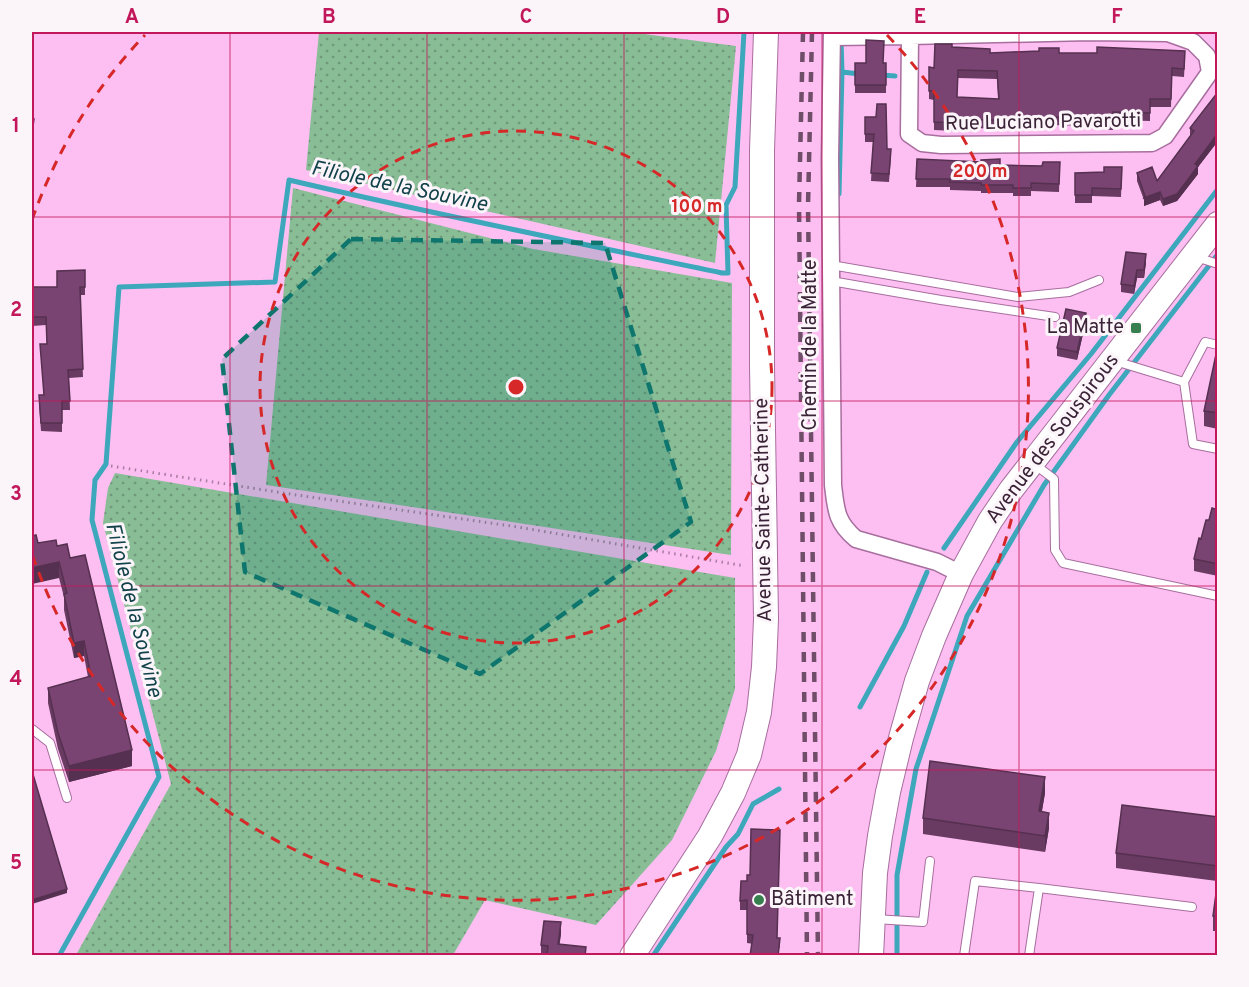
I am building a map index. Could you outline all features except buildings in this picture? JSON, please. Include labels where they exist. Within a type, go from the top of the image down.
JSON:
[{"type":"main road","name":"Avenue Sainte-Catherine","points":[[632,956],[710,836],[733,793],[749,755],[759,712],[766,619],[762,366],[762,150],[766,32]]},
{"type":"main road","name":"Avenue des Souspirous","points":[[871,956],[875,873],[888,792],[917,681],[961,574],[990,520],[1032,462],[1218,224]]},
{"type":"street","name":"Rue Luciano Pavarotti","points":[[832,34],[910,36],[967,33],[1168,33],[1193,42],[1214,67],[1165,136],[1152,143],[941,145],[922,143],[909,134],[910,36]]},
{"type":"street","name":"Chemin de la Matte","points":[[832,34],[831,273],[833,485],[836,513],[846,530],[856,539],[937,562],[961,574]]},
{"type":"lane","points":[[1192,256],[1218,264]]},
{"type":"lane","points":[[831,273],[1018,297],[1070,292],[1099,280]]},
{"type":"lane","points":[[831,273],[941,300],[1055,317]]},
{"type":"lane","points":[[1218,345],[1206,342],[1184,382],[1193,444],[1218,449]]},
{"type":"lane","points":[[1111,360],[1184,382]]},
{"type":"lane","points":[[1032,462],[1054,479],[1055,550],[1063,563],[1218,596]]},
{"type":"lane","points":[[32,729],[51,743],[66,798]]},
{"type":"lane","points":[[872,919],[923,922],[930,861]]},
{"type":"lane","points":[[964,956],[975,881],[1192,908]]},
{"type":"lane","points":[[1029,956],[1039,888]]},
{"type":"path","points":[[111,466],[279,493],[518,527],[765,570]]},
{"type":"highlighted area","points":[[351,239],[605,243],[691,522],[480,674],[245,572],[222,359]]},
{"type":"green space","points":[[319,32],[629,32],[736,46],[715,263],[306,170]]},
{"type":"green space","points":[[293,188],[533,249],[732,283],[731,555],[266,485]]},
{"type":"green space","points":[[115,473],[735,578],[735,689],[716,751],[672,840],[596,925],[485,900],[453,955],[76,955],[171,784],[103,523],[108,488]]},
{"type":"waterway","name":"Filiole de la Souvine","points":[[59,956],[159,777],[92,520],[95,480],[106,464],[119,287],[275,282],[289,180],[397,205],[728,273],[726,205],[735,187],[744,32]]},
{"type":"waterway","points":[[841,39],[842,72]]},
{"type":"waterway","name":"Filiole de la Souvine","points":[[839,194],[842,72],[860,74]]},
{"type":"waterway","name":"Filiole de la Souvine","points":[[881,75],[895,76]]},
{"type":"waterway","points":[[944,548],[1017,442],[1091,354],[1218,189]]},
{"type":"waterway","points":[[897,956],[897,875],[916,769],[967,616],[1044,485],[1109,395],[1218,254]]},
{"type":"waterway","points":[[860,707],[904,626],[927,572]]},
{"type":"waterway","points":[[653,956],[726,847],[738,834],[753,804],[779,789]]},
{"type":"railway","points":[[803,32],[799,204],[807,956]]},
{"type":"railway","points":[[812,32],[808,206],[818,956]]},
{"type":"place","name":"La Matte","points":[[1136,328]]},
{"type":"place","name":"Bâtiment","points":[[759,900]]}]
